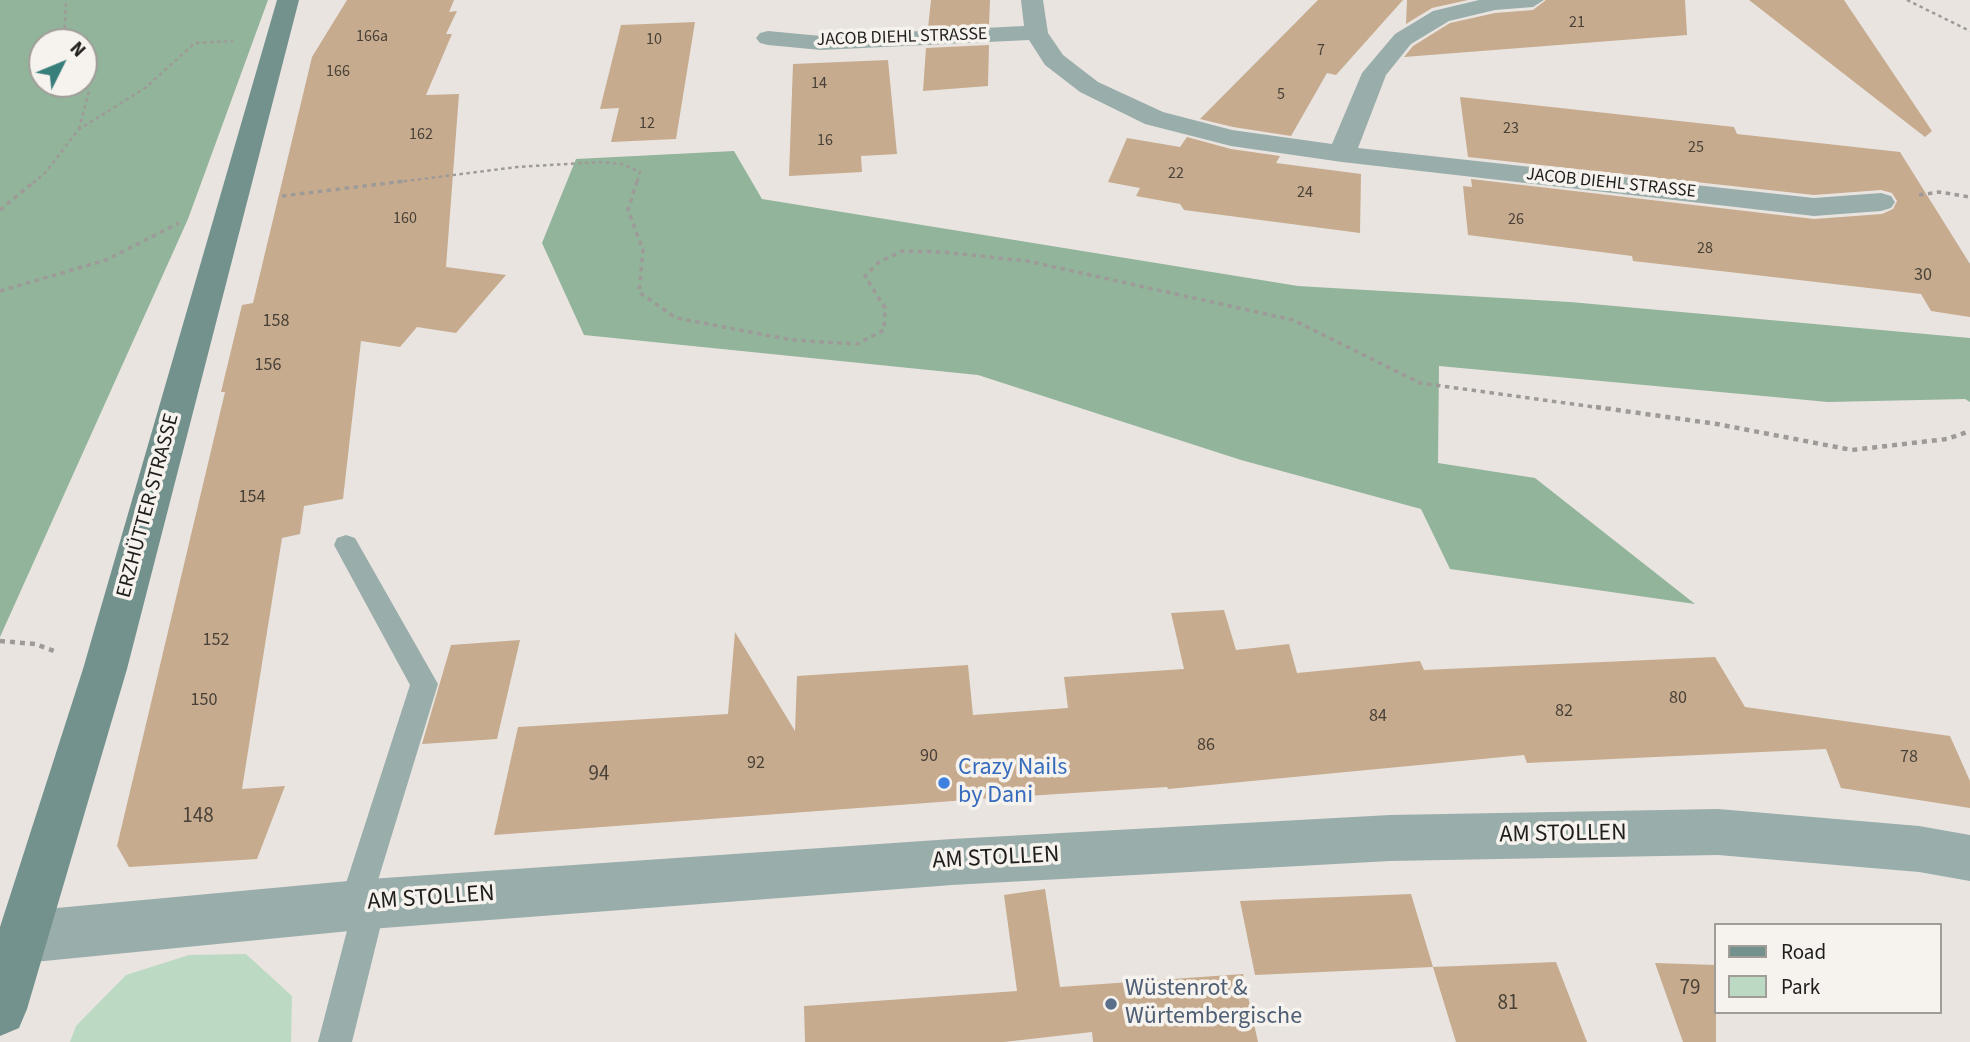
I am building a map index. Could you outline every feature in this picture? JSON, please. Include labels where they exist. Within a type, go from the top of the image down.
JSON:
[{"type":"street","name":"ERZHÜTTER STRASSE","points":[[0,1009],[106,669],[230,202],[288,0]]},
{"type":"street","name":"JACOB DIEHL STRASSE","points":[[1032,0],[1036,33],[1054,60],[1089,87],[1154,118],[1231,138],[1342,154],[1814,207],[1881,202]]},
{"type":"street","points":[[1342,154],[1374,73],[1403,39],[1441,16],[1496,3],[1533,0]]},
{"type":"street","name":"JACOB DIEHL STRASSE","points":[[768,38],[821,43],[1036,33]]},
{"type":"street","name":"AM STOLLEN","points":[[24,937],[363,904],[952,862],[1390,838],[1718,832],[1919,849],[1970,858]]},
{"type":"lane","points":[[335,1042],[363,904],[424,684],[346,545]]},
{"type":"path","points":[[65,28],[66,0]]},
{"type":"path","points":[[1907,0],[1970,31]]},
{"type":"path","points":[[0,210],[46,172],[78,130],[145,88],[195,43],[275,39]]},
{"type":"path","points":[[78,130],[87,98]]},
{"type":"path","points":[[0,291],[106,260],[188,219],[230,202],[517,167],[600,162],[622,164],[640,172],[628,210],[643,250],[639,292],[676,318],[792,340],[857,344],[884,330],[885,308],[865,276],[879,262],[902,251],[942,252],[1027,261],[1293,320],[1420,383],[1717,424],[1852,450],[1947,439],[1970,431]]},
{"type":"path","points":[[1939,192],[1970,197]]},
{"type":"green space","points":[[0,0],[268,0],[188,219],[0,637]]},
{"type":"green space","points":[[734,151],[762,199],[1298,286],[1570,302],[1970,338],[1970,402],[1965,399],[1828,402],[1439,366],[1438,463],[1535,478],[1695,604],[1450,569],[1421,509],[1241,460],[978,375],[584,335],[542,243],[576,159]]},
{"type":"green space","points":[[246,954],[292,996],[291,1042],[70,1042],[76,1026],[126,975],[189,955]]},
{"type":"building","points":[[347,0],[454,0],[449,12],[457,11],[446,34],[452,34],[426,95],[459,94],[446,267],[506,275],[456,333],[417,327],[400,347],[361,341],[343,499],[304,506],[300,534],[282,538],[242,789],[285,786],[257,859],[129,867],[117,846],[225,392],[221,392],[242,305],[253,303],[312,57]]},
{"type":"building","points":[[931,0],[990,0],[989,25],[928,28]]},
{"type":"building","points":[[1318,0],[1403,0],[1336,75],[1327,73],[1291,136],[1200,119]]},
{"type":"building","points":[[1407,0],[1468,0],[1432,8],[1406,24]]},
{"type":"building","points":[[1546,0],[1685,0],[1687,35],[1404,57],[1413,46],[1450,23],[1495,13],[1533,10]]},
{"type":"building","points":[[1749,0],[1844,0],[1932,131],[1925,137]]},
{"type":"building","points":[[695,22],[676,139],[611,142],[619,108],[600,109],[621,25]]},
{"type":"building","points":[[989,45],[988,86],[923,91],[926,48]]},
{"type":"building","points":[[888,60],[897,154],[861,156],[862,172],[789,176],[793,64]]},
{"type":"building","points":[[1460,97],[1734,127],[1737,134],[1900,152],[1970,264],[1970,317],[1931,311],[1921,294],[1633,261],[1632,256],[1468,235],[1463,186],[1472,187],[1471,179],[1814,219],[1882,214],[1893,209],[1897,201],[1892,193],[1881,190],[1814,195],[1468,157]]},
{"type":"building","points":[[1187,137],[1231,149],[1280,156],[1276,163],[1361,174],[1360,233],[1184,210],[1180,204],[1136,196],[1140,188],[1108,182],[1127,138],[1180,147]]},
{"type":"building","points":[[1224,610],[1236,650],[1289,644],[1297,673],[1420,661],[1424,670],[1715,657],[1745,707],[1950,736],[1970,781],[1970,808],[1841,788],[1826,749],[1527,763],[1524,755],[1168,789],[980,799],[494,835],[518,727],[728,714],[735,632],[795,731],[797,676],[968,665],[973,715],[1068,708],[1064,677],[1184,669],[1171,613]]},
{"type":"building","points":[[520,640],[497,739],[422,744],[451,645]]},
{"type":"building","points":[[1045,889],[1060,987],[1243,974],[1258,1042],[1093,1042],[1092,1032],[1004,1042],[805,1042],[804,1006],[1017,991],[1004,895]]},
{"type":"building","points":[[1411,894],[1433,967],[1255,975],[1240,901]]},
{"type":"building","points":[[1556,962],[1587,1042],[1456,1042],[1433,967]]},
{"type":"building","points":[[1655,963],[1714,965],[1716,1042],[1683,1042]]},
{"type":"place","name":"Crazy Nails by Dani","points":[[944,783]]},
{"type":"place","name":"Wüstenrot & Würtembergische","points":[[1111,1004]]}]
